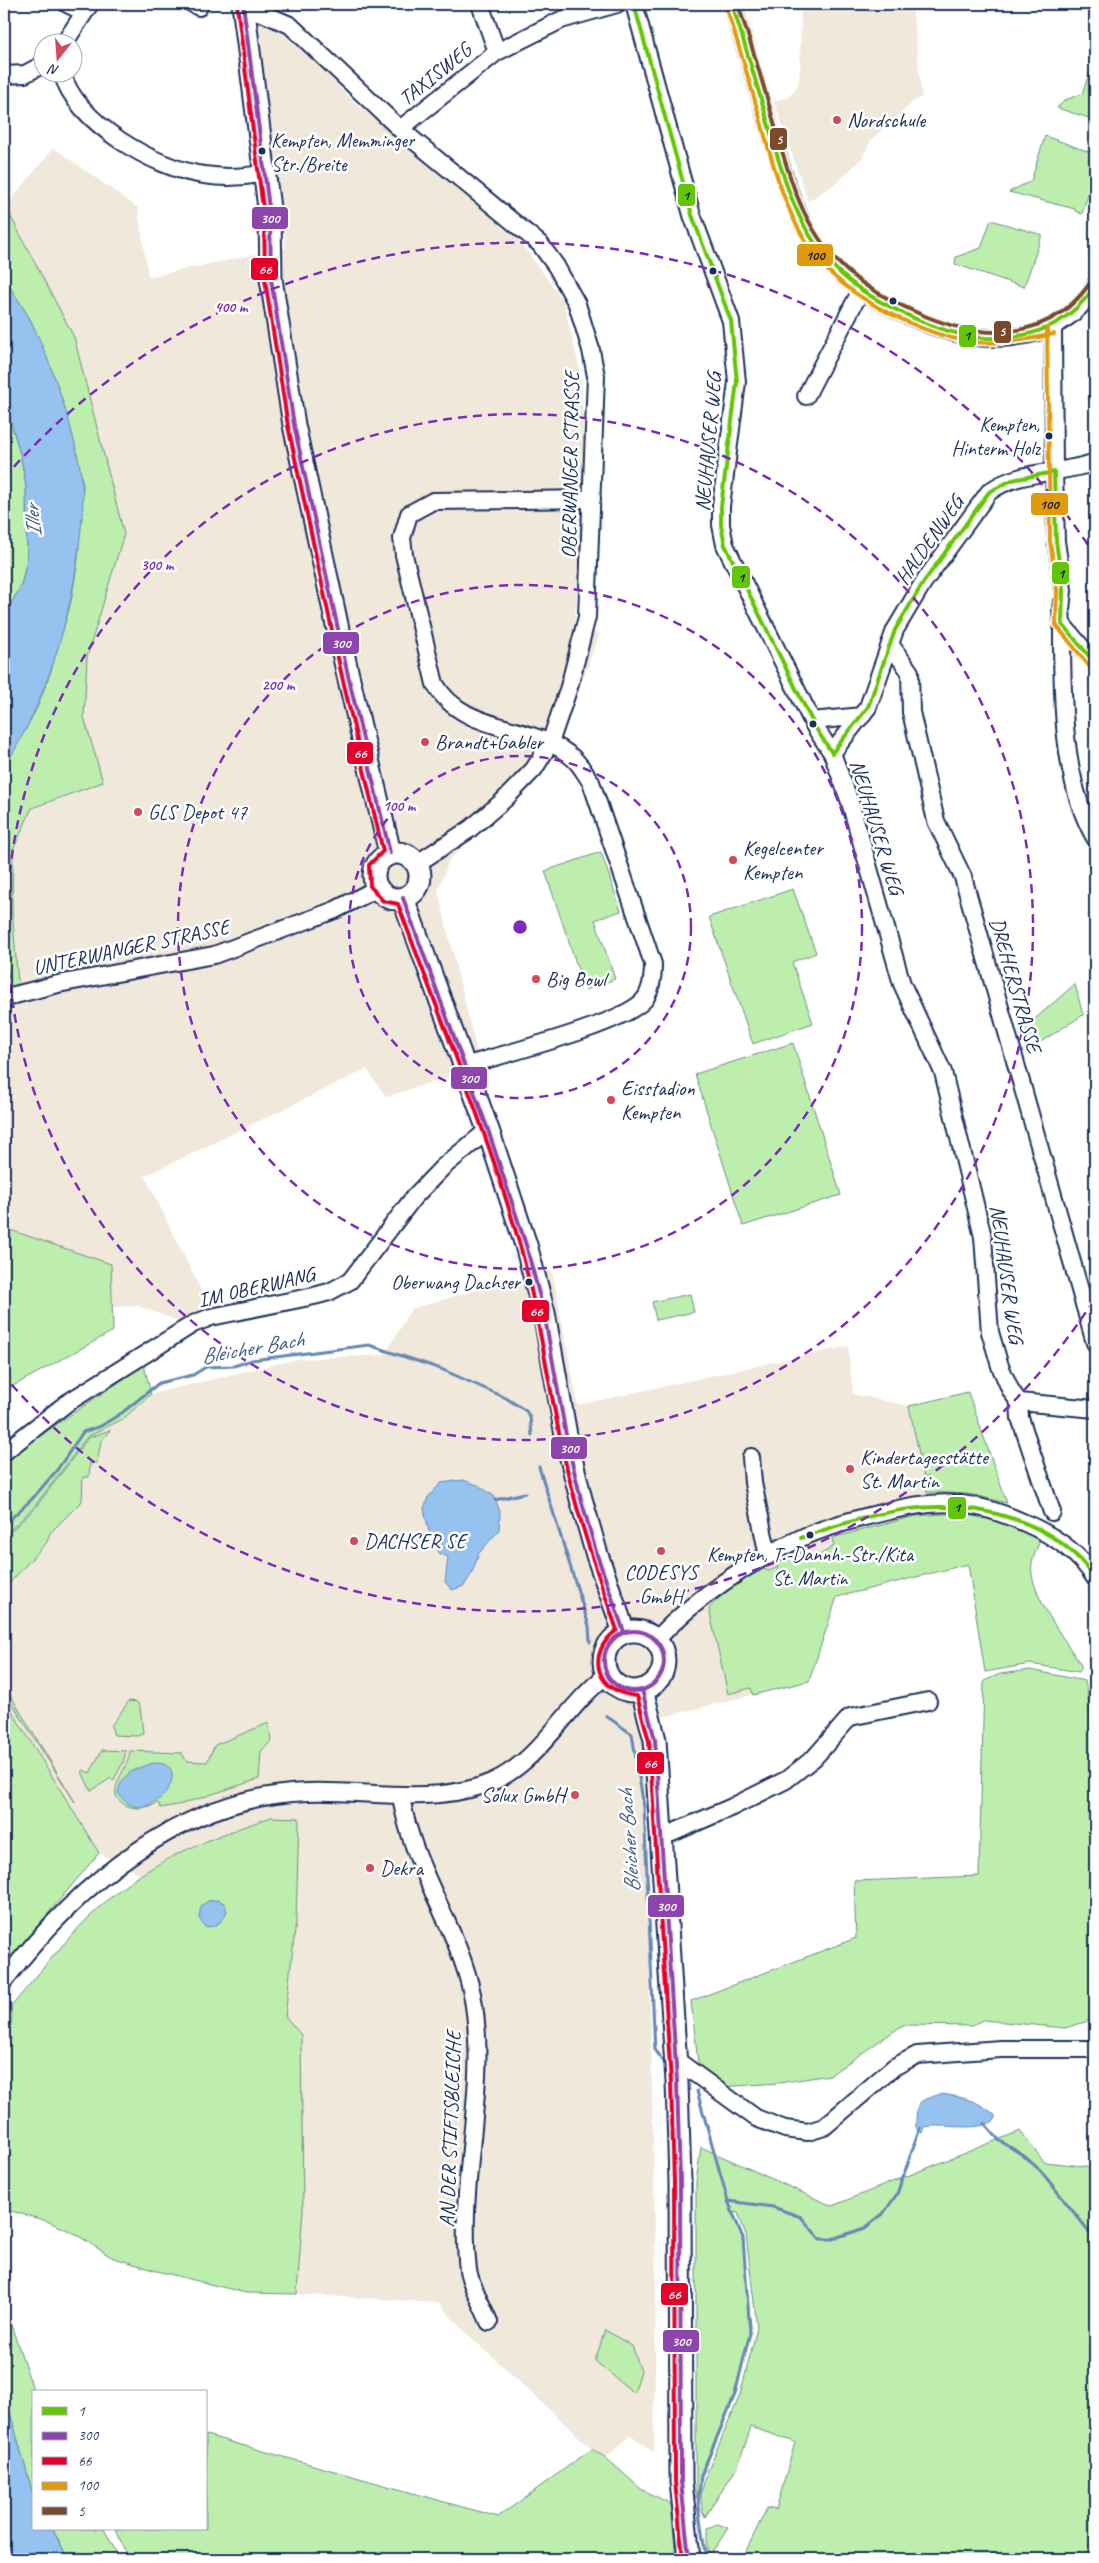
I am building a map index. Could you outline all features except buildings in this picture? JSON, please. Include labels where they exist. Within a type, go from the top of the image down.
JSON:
[{"type":"main road","points":[[244,8],[270,216],[271,279],[294,425],[347,671],[390,853]]},
{"type":"main road","points":[[390,853],[405,855],[416,864],[419,874],[413,893],[404,898],[386,896],[378,888],[374,876],[376,867],[385,856],[390,853]]},
{"type":"main road","points":[[404,898],[488,1130],[526,1246],[544,1313],[568,1446],[581,1499],[596,1555],[624,1632]]},
{"type":"main road","points":[[624,1632],[641,1632],[656,1640],[662,1649],[663,1669],[652,1686],[632,1691],[622,1688],[607,1675],[604,1655],[608,1645],[615,1637],[624,1632]]},
{"type":"main road","points":[[642,1690],[655,1740],[675,2059],[680,2182],[681,2482],[689,2559]]},
{"type":"street","points":[[67,4],[87,8],[71,32]]},
{"type":"street","name":"TAXISWEG","points":[[480,4],[497,52]]},
{"type":"street","name":"TAXISWEG","points":[[400,129],[497,52],[562,20],[617,4]]},
{"type":"street","name":"NEUHAUSER WEG","points":[[634,4],[686,197],[732,321],[736,355],[733,424],[722,506],[721,525],[725,545],[812,721],[832,753],[850,802],[902,984],[936,1055],[951,1100],[983,1237],[990,1332],[1000,1366],[1011,1391],[1019,1402]]},
{"type":"street","points":[[732,4],[780,163],[798,212],[817,247],[860,292],[928,325],[984,338],[1011,338],[1053,328],[1074,313],[1095,286]]},
{"type":"street","name":"OBERWANGER STRASSE","points":[[244,8],[262,13],[290,25],[349,83],[400,129],[527,231],[556,266],[571,291],[591,350],[596,376],[586,617],[569,687],[550,743],[534,769],[504,800],[470,829],[416,864]]},
{"type":"street","points":[[4,75],[25,74],[32,70]]},
{"type":"street","points":[[66,82],[72,96],[88,114],[111,134],[150,157],[174,167],[204,175],[250,176],[264,173]]},
{"type":"street","points":[[806,396],[860,292]]},
{"type":"street","points":[[1053,328],[1056,541],[1063,590],[1061,610],[1062,678],[1070,762],[1085,821],[1095,838]]},
{"type":"street","name":"HALDENWEG","points":[[832,753],[868,708],[895,630],[923,583],[989,492],[1001,483],[1016,478],[1076,469],[1095,462]]},
{"type":"street","points":[[464,1066],[622,1016],[645,999],[652,984],[653,964],[591,782],[574,758],[550,743],[470,715],[454,707],[442,696],[435,684],[404,555],[402,538],[409,514],[433,501],[592,499]]},
{"type":"street","points":[[1062,624],[1095,663]]},
{"type":"street","name":"DREHERSTRASSE","points":[[890,644],[910,672],[911,712],[936,821],[963,877],[1095,1343]]},
{"type":"street","points":[[812,721],[862,716]]},
{"type":"street","name":"UNTERWANGER STRASSE","points":[[4,1001],[11,996],[58,984],[214,955],[334,910],[378,888]]},
{"type":"street","name":"IM OBERWANG","points":[[4,1452],[67,1403],[193,1324],[211,1317],[329,1292],[350,1281],[414,1197],[443,1167],[488,1130]]},
{"type":"street","points":[[1052,1512],[1020,1418],[1019,1402],[1095,1410]]},
{"type":"street","points":[[751,1457],[752,1483],[768,1556]]},
{"type":"street","points":[[656,1640],[691,1607],[768,1556],[801,1538],[846,1522],[926,1504],[959,1504],[1012,1517],[1050,1534],[1087,1565],[1095,1578]]},
{"type":"street","points":[[4,1981],[29,1948],[61,1912],[120,1861],[195,1820],[224,1807],[278,1794],[309,1792],[401,1796],[449,1793],[482,1786],[521,1765],[582,1697],[607,1675]]},
{"type":"street","points":[[662,1834],[672,1833],[732,1807],[786,1780],[814,1758],[850,1717],[928,1701]]},
{"type":"street","name":"AN DER STIFTSBLEICHE","points":[[401,1796],[415,1852],[462,1962],[472,1994],[476,2030],[477,2095],[471,2138],[467,2242],[469,2272],[489,2322]]},
{"type":"street","points":[[675,2059],[756,2118],[786,2129],[808,2132],[824,2128],[894,2067],[917,2056],[1001,2049],[1095,2049]]},
{"type":"shaded area","name":"Nordschule","points":[[801,4],[912,4],[922,97],[913,102],[872,139],[862,158],[838,182],[808,201],[774,101],[789,97],[798,85],[800,72]]},
{"type":"shaded area","points":[[255,21],[292,38],[355,103],[514,234],[563,300],[581,375],[586,486],[574,630],[600,633],[550,766],[449,860],[438,891],[483,1077],[445,1078],[386,1097],[367,1069],[145,1176],[211,1311],[183,1323],[139,1306],[113,1307],[110,1264],[4,1228],[4,991],[18,983],[12,909],[13,850],[32,808],[103,782],[83,717],[87,657],[124,534],[74,337],[5,207],[54,148],[138,208],[148,277],[286,248]]},
{"type":"shaded area","points":[[552,1271],[578,1405],[848,1346],[853,1394],[909,1406],[927,1492],[953,1493],[968,1564],[837,1597],[809,1681],[663,1717],[644,1728],[656,2279],[654,2453],[631,2435],[606,2458],[592,2449],[460,2327],[439,2303],[297,2294],[303,2209],[285,2016],[296,1921],[299,1818],[203,1841],[141,1875],[99,1853],[4,1698],[4,1536],[34,1507],[87,1437],[123,1419],[151,1394],[298,1359],[385,1355],[411,1309],[511,1280]]},
{"type":"green space","points":[[1095,57],[1095,120],[1057,108],[1065,100],[1082,94]]},
{"type":"green space","points":[[1045,136],[1095,154],[1095,172],[1082,214],[1075,211],[1075,209],[1009,192],[1031,181]]},
{"type":"green space","points":[[4,204],[74,337],[124,534],[87,657],[84,717],[103,782],[32,808],[13,850],[12,909],[18,984],[4,991],[4,768],[37,708],[51,671],[71,602],[78,560],[83,485],[74,442],[46,358],[30,319],[4,278]]},
{"type":"green space","points":[[991,220],[1042,235],[1024,287],[955,264],[956,257],[981,248]]},
{"type":"green space","points":[[4,398],[21,457],[26,487],[27,560],[21,586],[4,616]]},
{"type":"green space","points":[[601,852],[621,911],[595,920],[615,979],[585,990],[545,871]]},
{"type":"green space","points":[[793,889],[816,953],[792,962],[813,1023],[753,1044],[709,917]]},
{"type":"green space","points":[[1075,984],[1083,1015],[1028,1050],[1020,1032]]},
{"type":"green space","points":[[793,1043],[841,1195],[743,1226],[695,1074]]},
{"type":"green space","points":[[4,1228],[111,1264],[113,1331],[4,1391]]},
{"type":"green space","points":[[690,1294],[694,1312],[656,1320],[652,1302]]},
{"type":"green space","points":[[144,1365],[151,1394],[123,1419],[87,1437],[34,1507],[4,1536],[4,1460]]},
{"type":"green space","points":[[968,1392],[1007,1503],[969,1494],[927,1492],[909,1406]]},
{"type":"green space","points":[[110,1430],[101,1441],[97,1463],[90,1463],[89,1477],[83,1477],[82,1501],[50,1533],[47,1542],[4,1589],[4,1538],[35,1508],[88,1438]]},
{"type":"green space","points":[[957,1513],[990,1518],[1034,1537],[1042,1537],[1032,1563],[1032,1575],[1042,1602],[1082,1667],[1079,1672],[1030,1664],[985,1672],[968,1564],[837,1597],[809,1681],[753,1695],[751,1688],[728,1694],[709,1609],[727,1591],[764,1569],[769,1571],[778,1567],[776,1561],[798,1551],[811,1561],[834,1546],[832,1538],[915,1516]]},
{"type":"green space","points":[[1030,1670],[1085,1681],[1087,1690],[1095,1753],[1095,1835],[1090,1882],[1095,2019],[1065,2028],[983,2020],[972,2026],[903,2025],[830,2075],[779,2083],[722,2087],[699,2071],[691,2001],[856,1938],[854,1881],[979,1876],[984,1681],[1000,1674]]},
{"type":"green space","points":[[4,1685],[75,1802],[4,1691]]},
{"type":"green space","points":[[4,1698],[99,1853],[4,1966]]},
{"type":"green space","points":[[129,1701],[137,1702],[140,1707],[143,1733],[138,1736],[114,1735],[111,1726]]},
{"type":"green space","points":[[269,1723],[271,1742],[261,1751],[259,1779],[182,1804],[161,1808],[158,1803],[140,1808],[129,1807],[116,1796],[117,1785],[130,1751],[182,1753],[186,1761],[207,1762],[215,1745]]},
{"type":"green space","points":[[102,1750],[126,1751],[123,1763],[113,1781],[111,1778],[91,1791],[82,1772],[83,1770],[90,1773]]},
{"type":"green space","points":[[271,1817],[299,1818],[296,1921],[285,2016],[301,2035],[303,2209],[297,2294],[246,2293],[157,2271],[111,2257],[74,2233],[47,2221],[4,2209],[4,2038],[11,2023],[11,2007],[72,1935],[123,1887],[173,1856],[221,1835]]},
{"type":"green space","points":[[1020,2131],[1044,2162],[1095,2167],[1095,2559],[742,2559],[767,2508],[776,2510],[795,2442],[751,2427],[738,2466],[705,2517],[702,2512],[701,2495],[705,2477],[740,2395],[757,2328],[746,2235],[738,2213],[733,2212],[742,2237],[751,2327],[736,2394],[702,2476],[696,2499],[696,2182],[701,2147],[832,2206]]},
{"type":"green space","points":[[4,2304],[33,2390],[32,2491],[4,2391]]},
{"type":"green space","points":[[605,2330],[632,2346],[641,2371],[634,2393],[595,2361]]},
{"type":"green space","points":[[208,2436],[498,2517],[592,2449],[606,2458],[641,2489],[671,2504],[676,2559],[128,2559],[116,2530],[208,2530]]},
{"type":"green space","points":[[718,2524],[728,2528],[711,2554],[717,2559],[710,2559],[707,2548],[707,2528]]},
{"type":"green space","points":[[54,2530],[105,2530],[120,2559],[68,2559]]},
{"type":"water","name":"Iller","points":[[4,278],[30,319],[55,378],[75,445],[83,497],[76,567],[64,627],[45,686],[19,742],[4,768],[4,616],[21,586],[27,560],[26,487],[21,457],[4,398]]},
{"type":"water","points":[[463,1480],[478,1485],[494,1496],[500,1512],[499,1530],[479,1553],[472,1573],[464,1586],[452,1590],[445,1582],[448,1557],[438,1553],[437,1543],[429,1532],[424,1509],[428,1497],[441,1483]]},
{"type":"water","points":[[154,1763],[167,1766],[172,1773],[171,1784],[154,1803],[142,1807],[130,1804],[118,1793],[120,1786],[130,1772]]},
{"type":"water","points":[[218,1900],[224,1903],[227,1911],[219,1923],[205,1927],[199,1918],[201,1906],[208,1901]]},
{"type":"water","points":[[940,2094],[955,2096],[976,2103],[995,2115],[995,2120],[979,2126],[933,2126],[924,2127],[922,2133],[918,2131],[916,2120],[919,2104],[921,2101]]},
{"type":"water","points":[[4,2391],[32,2491],[32,2530],[54,2530],[68,2559],[4,2559]]},
{"type":"waterway","name":"Bleicher Bach","points":[[4,1525],[32,1499],[57,1470],[83,1432],[101,1426],[123,1412],[159,1383],[193,1375],[206,1367],[234,1366],[252,1360],[369,1345],[441,1369],[506,1398],[526,1411],[530,1417],[532,1435]]},
{"type":"waterway","name":"Bleicher Bach","points":[[539,1467],[589,1626],[590,1642]]},
{"type":"waterway","points":[[495,1500],[525,1493]]},
{"type":"waterway","name":"Bleicher Bach","points":[[606,1716],[632,1734],[644,1807],[655,2051],[666,2065]]},
{"type":"waterway","name":"Bleicher Bach","points":[[697,2091],[728,2201],[773,2207],[801,2217],[820,2239],[832,2239],[865,2228],[883,2214],[897,2194],[920,2128]]},
{"type":"waterway","name":"Bleicher Bach","points":[[984,2123],[999,2140],[1024,2156],[1040,2170],[1088,2230],[1095,2244]]},
{"type":"waterway","points":[[706,2559],[698,2506],[701,2475],[735,2394],[750,2333],[743,2238],[728,2201]]},
{"type":"transit line","name":"300","points":[[243,4],[270,216],[271,279],[294,425],[347,671],[390,853]]},
{"type":"transit line","name":"1","points":[[634,4],[692,215],[731,321],[737,382],[721,506],[721,525],[725,545],[815,727],[832,753]]},
{"type":"transit line","name":"1","points":[[732,4],[782,172],[804,226],[834,267],[862,291],[894,309],[944,330],[975,337],[1002,338],[1033,333],[1061,320],[1085,300],[1095,286]]},
{"type":"transit line","name":"5","points":[[738,4],[787,168],[801,205],[819,239],[839,263],[856,279],[886,298],[933,319],[970,330],[996,332],[1012,331],[1042,323],[1068,307],[1090,283]]},
{"type":"transit line","name":"66","points":[[237,5],[264,216],[265,280],[288,426],[341,672],[383,851],[369,865],[370,886],[383,901],[398,904],[494,1162],[521,1249],[533,1298],[562,1447],[573,1493],[617,1630],[607,1640],[601,1650],[598,1661],[600,1671],[604,1681],[612,1688],[623,1694],[637,1696],[649,1741],[671,2082],[674,2182],[675,2482],[683,2559]]},
{"type":"transit line","name":"100","points":[[726,6],[783,194],[799,230],[821,263],[848,288],[879,308],[941,335],[959,340],[994,343],[1012,342],[1054,334]]},
{"type":"transit line","name":"100","points":[[1047,328],[1050,541],[1057,590],[1056,625],[1090,667]]},
{"type":"transit line","name":"1","points":[[1054,472],[1056,541],[1063,590],[1062,624],[1095,663]]},
{"type":"transit line","name":"1","points":[[832,753],[868,707],[895,630],[923,583],[989,492],[1012,480],[1054,472]]},
{"type":"transit line","name":"300","points":[[403,898],[488,1130],[526,1245],[544,1313],[568,1446],[581,1499],[597,1555],[624,1632]]},
{"type":"transit line","name":"1","points":[[801,1538],[854,1520],[881,1514],[908,1509],[962,1508],[989,1512],[1017,1520],[1040,1530],[1070,1550],[1095,1578]]},
{"type":"transit line","name":"300","points":[[634,1631],[651,1636],[659,1644],[664,1661],[659,1678],[651,1686],[634,1691],[617,1686],[609,1678],[604,1661],[609,1644],[617,1636],[634,1631]]},
{"type":"transit line","name":"300","points":[[642,1690],[655,1740],[677,2082],[680,2182],[681,2482],[689,2559]]},
{"type":"place","name":"Nordschule","points":[[837,120]]},
{"type":"place","name":"Kempten, Memminger Str./Breite","points":[[262,151]]},
{"type":"place","name":"Kempten, Hinterm Holz","points":[[1049,436]]},
{"type":"place","name":"Brandt+Gabler","points":[[425,742]]},
{"type":"place","name":"GLS Depot 47","points":[[138,812]]},
{"type":"place","name":"Kegelcenter Kempten","points":[[733,860]]},
{"type":"place","name":"Big Bowl","points":[[536,979]]},
{"type":"place","name":"Eisstadion Kempten","points":[[611,1100]]},
{"type":"place","name":"Oberwang Dachser","points":[[529,1282]]},
{"type":"place","name":"Kindertagesstätte St. Martin","points":[[850,1469]]},
{"type":"place","name":"Kempten, T.-Dannh.-Str./Kita St. Martin","points":[[810,1535]]},
{"type":"place","name":"DACHSER SE","points":[[354,1541]]},
{"type":"place","name":"CODESYS GmbH","points":[[661,1551]]},
{"type":"place","name":"Solux GmbH","points":[[575,1795]]},
{"type":"place","name":"Dekra","points":[[370,1868]]}]
